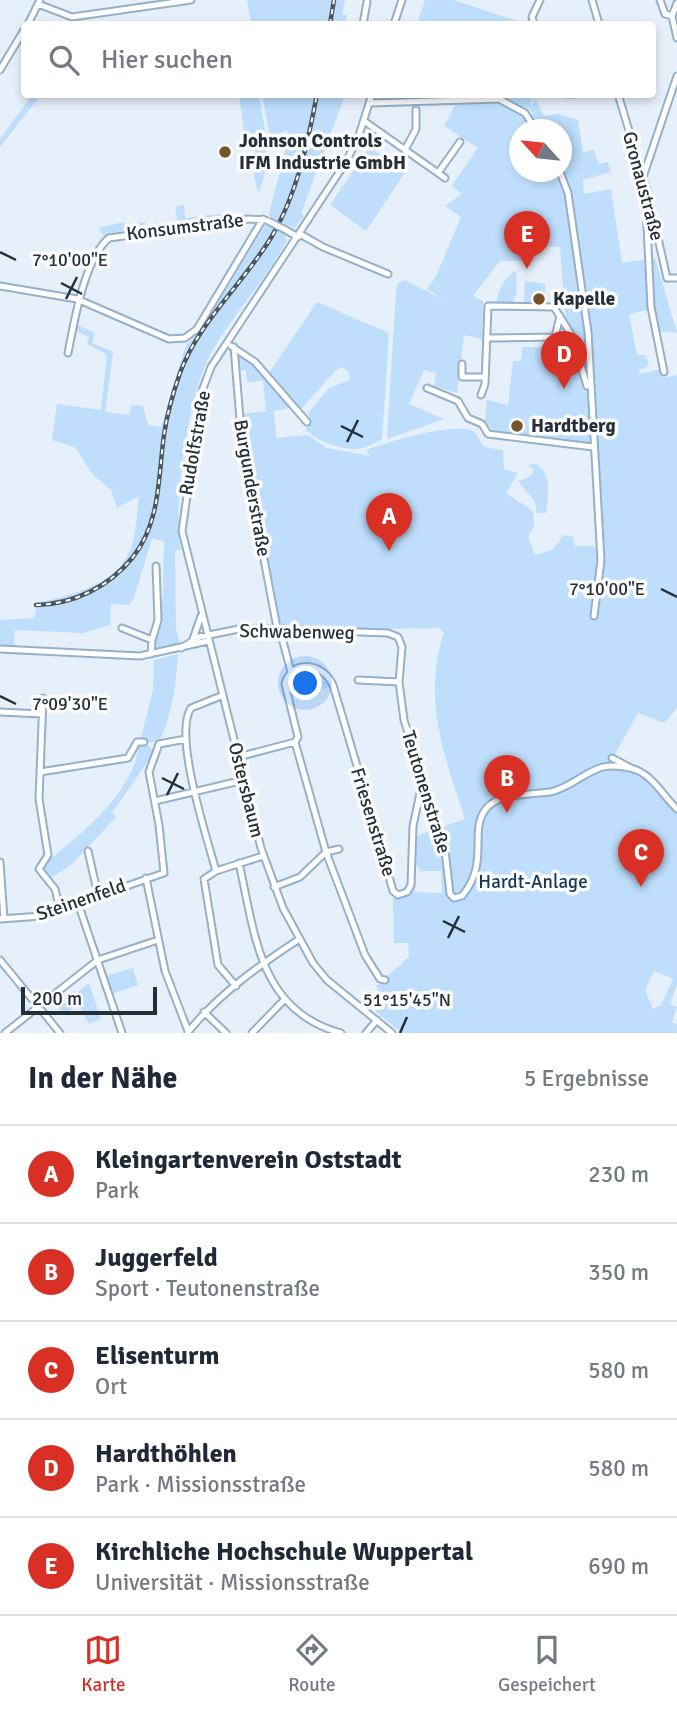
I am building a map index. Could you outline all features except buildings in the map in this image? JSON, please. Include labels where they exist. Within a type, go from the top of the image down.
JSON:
[{"type":"street","points":[[127,0],[128,10]]},
{"type":"street","points":[[30,21],[39,2],[72,17],[191,0]]},
{"type":"street","points":[[395,21],[402,0]]},
{"type":"street","points":[[533,21],[532,17],[540,0]]},
{"type":"street","points":[[592,0],[598,21]]},
{"type":"street","points":[[660,0],[665,14],[672,16]]},
{"type":"street","points":[[364,21],[367,2]]},
{"type":"street","points":[[677,3],[672,16],[677,38]]},
{"type":"street","points":[[0,70],[21,35]]},
{"type":"street","points":[[643,177],[677,76]]},
{"type":"street","name":"Rudolfstraße","points":[[207,638],[185,548],[182,522],[202,391],[211,367],[226,342],[353,150],[371,98]]},
{"type":"street","name":"Gronaustraße","points":[[619,98],[643,177],[667,278],[677,278]]},
{"type":"street","points":[[370,103],[499,99],[525,113],[529,119]]},
{"type":"street","points":[[405,150],[416,129],[416,110]]},
{"type":"street","points":[[364,121],[445,178]]},
{"type":"street","points":[[438,173],[460,142]]},
{"type":"street","points":[[564,182],[568,193],[588,332],[601,560],[594,616]]},
{"type":"street","points":[[645,186],[650,307],[664,372]]},
{"type":"street","points":[[0,286],[77,299],[175,340],[189,336],[197,329],[265,220]]},
{"type":"street","name":"Konsumstraße","points":[[68,353],[77,299],[101,247],[109,238],[265,220],[299,235]]},
{"type":"street","points":[[299,235],[388,274]]},
{"type":"street","points":[[481,396],[485,377],[487,307],[554,307],[572,336],[590,392]]},
{"type":"street","points":[[487,338],[555,337],[560,316]]},
{"type":"street","points":[[226,342],[255,362],[307,422]]},
{"type":"street","name":"Burgunderstraße","points":[[234,347],[242,443],[278,629],[291,672],[285,684],[298,737],[295,742],[326,852],[365,955],[380,979],[385,980]]},
{"type":"street","points":[[462,364],[462,377],[485,377]]},
{"type":"street","points":[[427,388],[458,401],[468,418],[482,424],[488,434],[593,447]]},
{"type":"street","points":[[151,654],[158,620],[156,566]]},
{"type":"street","points":[[193,639],[202,614]]},
{"type":"street","points":[[122,628],[152,640]]},
{"type":"street","name":"Schwabenweg","points":[[207,638],[244,628],[388,633]]},
{"type":"street","name":"Teutonenstraße","points":[[388,633],[401,642],[399,682],[404,720],[445,850],[450,894],[457,898],[467,889],[477,869],[480,821],[484,811],[496,801],[560,789],[602,768],[631,768]]},
{"type":"street","points":[[181,648],[193,639],[207,638]]},
{"type":"street","points":[[0,649],[151,654],[181,648],[207,638]]},
{"type":"street","name":"Ostersbaum","points":[[207,638],[263,856],[298,940],[324,976],[392,1033]]},
{"type":"street","name":"Friesenstraße","points":[[291,672],[309,667],[324,671],[333,685],[360,776],[369,822],[381,848],[393,891],[398,895],[410,890],[412,825],[422,782]]},
{"type":"street","points":[[358,680],[399,682]]},
{"type":"street","points":[[216,871],[194,792],[185,724],[191,708],[222,696]]},
{"type":"street","points":[[43,698],[39,799],[48,855],[39,869],[55,889],[61,909]]},
{"type":"street","points":[[0,712],[42,714]]},
{"type":"street","points":[[40,772],[128,758],[137,742],[150,745],[186,739]]},
{"type":"street","points":[[238,757],[295,742]]},
{"type":"street","points":[[150,745],[149,772],[155,801],[244,780]]},
{"type":"street","points":[[612,758],[652,781],[677,809]]},
{"type":"street","name":"Steinenfeld","points":[[2,919],[32,918],[162,874],[165,869],[155,801]]},
{"type":"street","points":[[274,887],[300,877],[326,852],[338,849]]},
{"type":"street","points":[[88,851],[98,895]]},
{"type":"street","points":[[236,986],[218,965],[203,881],[207,875],[216,871],[263,856]]},
{"type":"street","points":[[0,862],[2,919]]},
{"type":"street","points":[[239,863],[261,964],[285,999],[318,1027],[341,1033]]},
{"type":"street","points":[[146,878],[165,971],[187,1032],[204,1012],[261,964],[298,940]]},
{"type":"street","points":[[78,903],[122,1033]]},
{"type":"street","points":[[5,1033],[97,960],[158,940]]},
{"type":"street","points":[[0,960],[60,1033]]},
{"type":"street","points":[[252,1033],[285,999]]},
{"type":"street","points":[[204,1012],[226,1033]]},
{"type":"street","points":[[366,1033],[377,1020]]},
{"type":"street","points":[[312,1033],[318,1027]]},
{"type":"green space","points":[[247,0],[345,0],[342,15],[347,15],[346,21],[250,21]]},
{"type":"green space","points":[[425,0],[454,0],[517,21],[418,21]]},
{"type":"green space","points":[[30,98],[39,98],[0,147],[0,139]]},
{"type":"green space","points":[[239,98],[259,98],[267,157],[258,193],[254,176],[257,153],[245,139]]},
{"type":"green space","points":[[263,98],[344,98],[301,213],[304,216],[294,228],[269,216],[288,130],[270,137]]},
{"type":"green space","name":"Hardt-Anlage","points":[[501,98],[532,98],[531,106],[535,98],[544,116],[559,114],[578,120],[583,152],[594,150],[599,164],[608,162],[611,172],[583,180],[584,194],[611,189],[622,263],[655,258],[677,333],[658,331],[653,309],[629,314],[637,355],[646,355],[649,366],[639,370],[640,374],[660,369],[662,378],[677,375],[677,708],[664,723],[638,713],[614,756],[644,769],[655,780],[652,785],[677,812],[677,985],[670,1004],[677,1007],[672,1022],[677,1025],[677,1033],[402,1033],[375,1011],[386,1003],[376,986],[409,957],[408,943],[394,943],[393,898],[410,894],[416,867],[415,892],[442,893],[441,871],[420,871],[416,863],[416,836],[465,819],[443,749],[435,704],[438,657],[444,632],[439,628],[333,630],[278,626],[240,414],[266,411],[263,381],[247,382],[246,370],[238,370],[238,355],[251,363],[290,408],[274,411],[276,438],[307,435],[327,448],[370,456],[366,450],[405,438],[439,430],[467,429],[475,433],[484,447],[503,450],[504,469],[518,473],[506,493],[533,511],[534,526],[528,537],[535,555],[552,550],[564,535],[573,537],[575,546],[593,546],[602,552],[603,527],[595,444],[591,439],[589,444],[504,432],[491,429],[485,420],[487,400],[508,405],[513,361],[521,361],[522,347],[555,347],[558,364],[569,365],[560,247],[526,246],[525,261],[500,261],[473,296],[483,301],[482,339],[464,335],[457,393],[434,386],[436,373],[424,370],[409,404],[444,419],[387,439],[398,283],[405,280],[444,300],[427,289],[437,274],[461,217],[445,206],[462,194],[452,186],[478,148],[444,126],[456,103],[489,103],[518,113],[525,119],[509,119],[509,182],[572,182],[572,119],[534,119],[531,110]],"holes":[[[654,971],[673,979],[661,1005],[653,1009],[645,990]]]},
{"type":"green space","points":[[370,147],[406,171],[366,231],[330,205]]},
{"type":"green space","points":[[184,205],[185,218],[229,213],[225,217],[178,222],[175,207]]},
{"type":"green space","points":[[124,222],[145,224],[104,236],[98,228]]},
{"type":"green space","points":[[266,224],[284,234],[287,240],[212,351],[196,392],[184,448],[179,505],[181,549],[175,551],[176,628],[180,644],[155,648],[163,596],[164,541],[152,539],[134,597],[129,605],[111,604],[110,625],[83,633],[15,630],[14,646],[0,645],[0,620],[34,618],[37,603],[97,584],[125,560],[134,538],[139,496],[117,508],[111,490],[93,475],[75,447],[52,440],[57,404],[101,410],[107,355],[87,344],[89,337],[76,331],[74,338],[76,324],[95,333],[92,343],[113,352],[105,412],[129,415],[131,405],[143,406],[148,425],[161,427],[186,345],[202,330]]},
{"type":"green space","points":[[516,271],[517,295],[514,296],[513,304],[496,304],[502,285]]},
{"type":"green space","points":[[525,281],[545,284],[545,303],[524,303]]},
{"type":"green space","points":[[317,302],[389,333],[382,439],[365,447],[348,449],[335,446],[305,429],[311,423],[308,413],[329,388],[350,380],[348,371],[341,367],[336,370],[302,408],[298,407],[269,373]]},
{"type":"green space","points":[[536,464],[547,479],[546,513],[537,513],[535,502],[518,481],[531,476],[534,470],[528,465]]},
{"type":"green space","points":[[178,654],[175,687],[168,717],[161,738],[151,743],[141,738],[153,690],[154,660]]},
{"type":"green space","points":[[310,670],[325,676],[330,687],[292,697],[290,684],[293,677]]},
{"type":"green space","points":[[139,745],[150,746],[153,754],[112,813],[116,817],[71,865],[49,879],[42,865],[94,821],[118,794],[135,763]]},
{"type":"green space","points":[[133,968],[138,985],[112,994],[106,976]]},
{"type":"green space","points":[[89,983],[101,1019],[89,1024],[78,1004],[64,1015],[58,1008]]},
{"type":"railway","points":[[330,21],[334,0]]},
{"type":"railway","points":[[36,605],[64,601],[102,585],[124,568],[142,543],[154,514],[165,427],[180,373],[198,336],[261,253],[281,220],[300,167],[316,98]]},
{"type":"place","name":"Johnson Controls IFM Industrie GmbH","points":[[225,152]]},
{"type":"place","name":"Kirchliche Hochschule Wuppertal","points":[[527,269]]},
{"type":"place","name":"Kapelle","points":[[539,299]]},
{"type":"place","name":"Hardthöhlen","points":[[564,389]]},
{"type":"place","name":"Hardtberg","points":[[517,426]]},
{"type":"place","name":"Kleingartenverein Oststadt","points":[[389,551]]},
{"type":"place","name":"Juggerfeld","points":[[507,813]]},
{"type":"place","name":"Elisenturm","points":[[641,887]]}]
